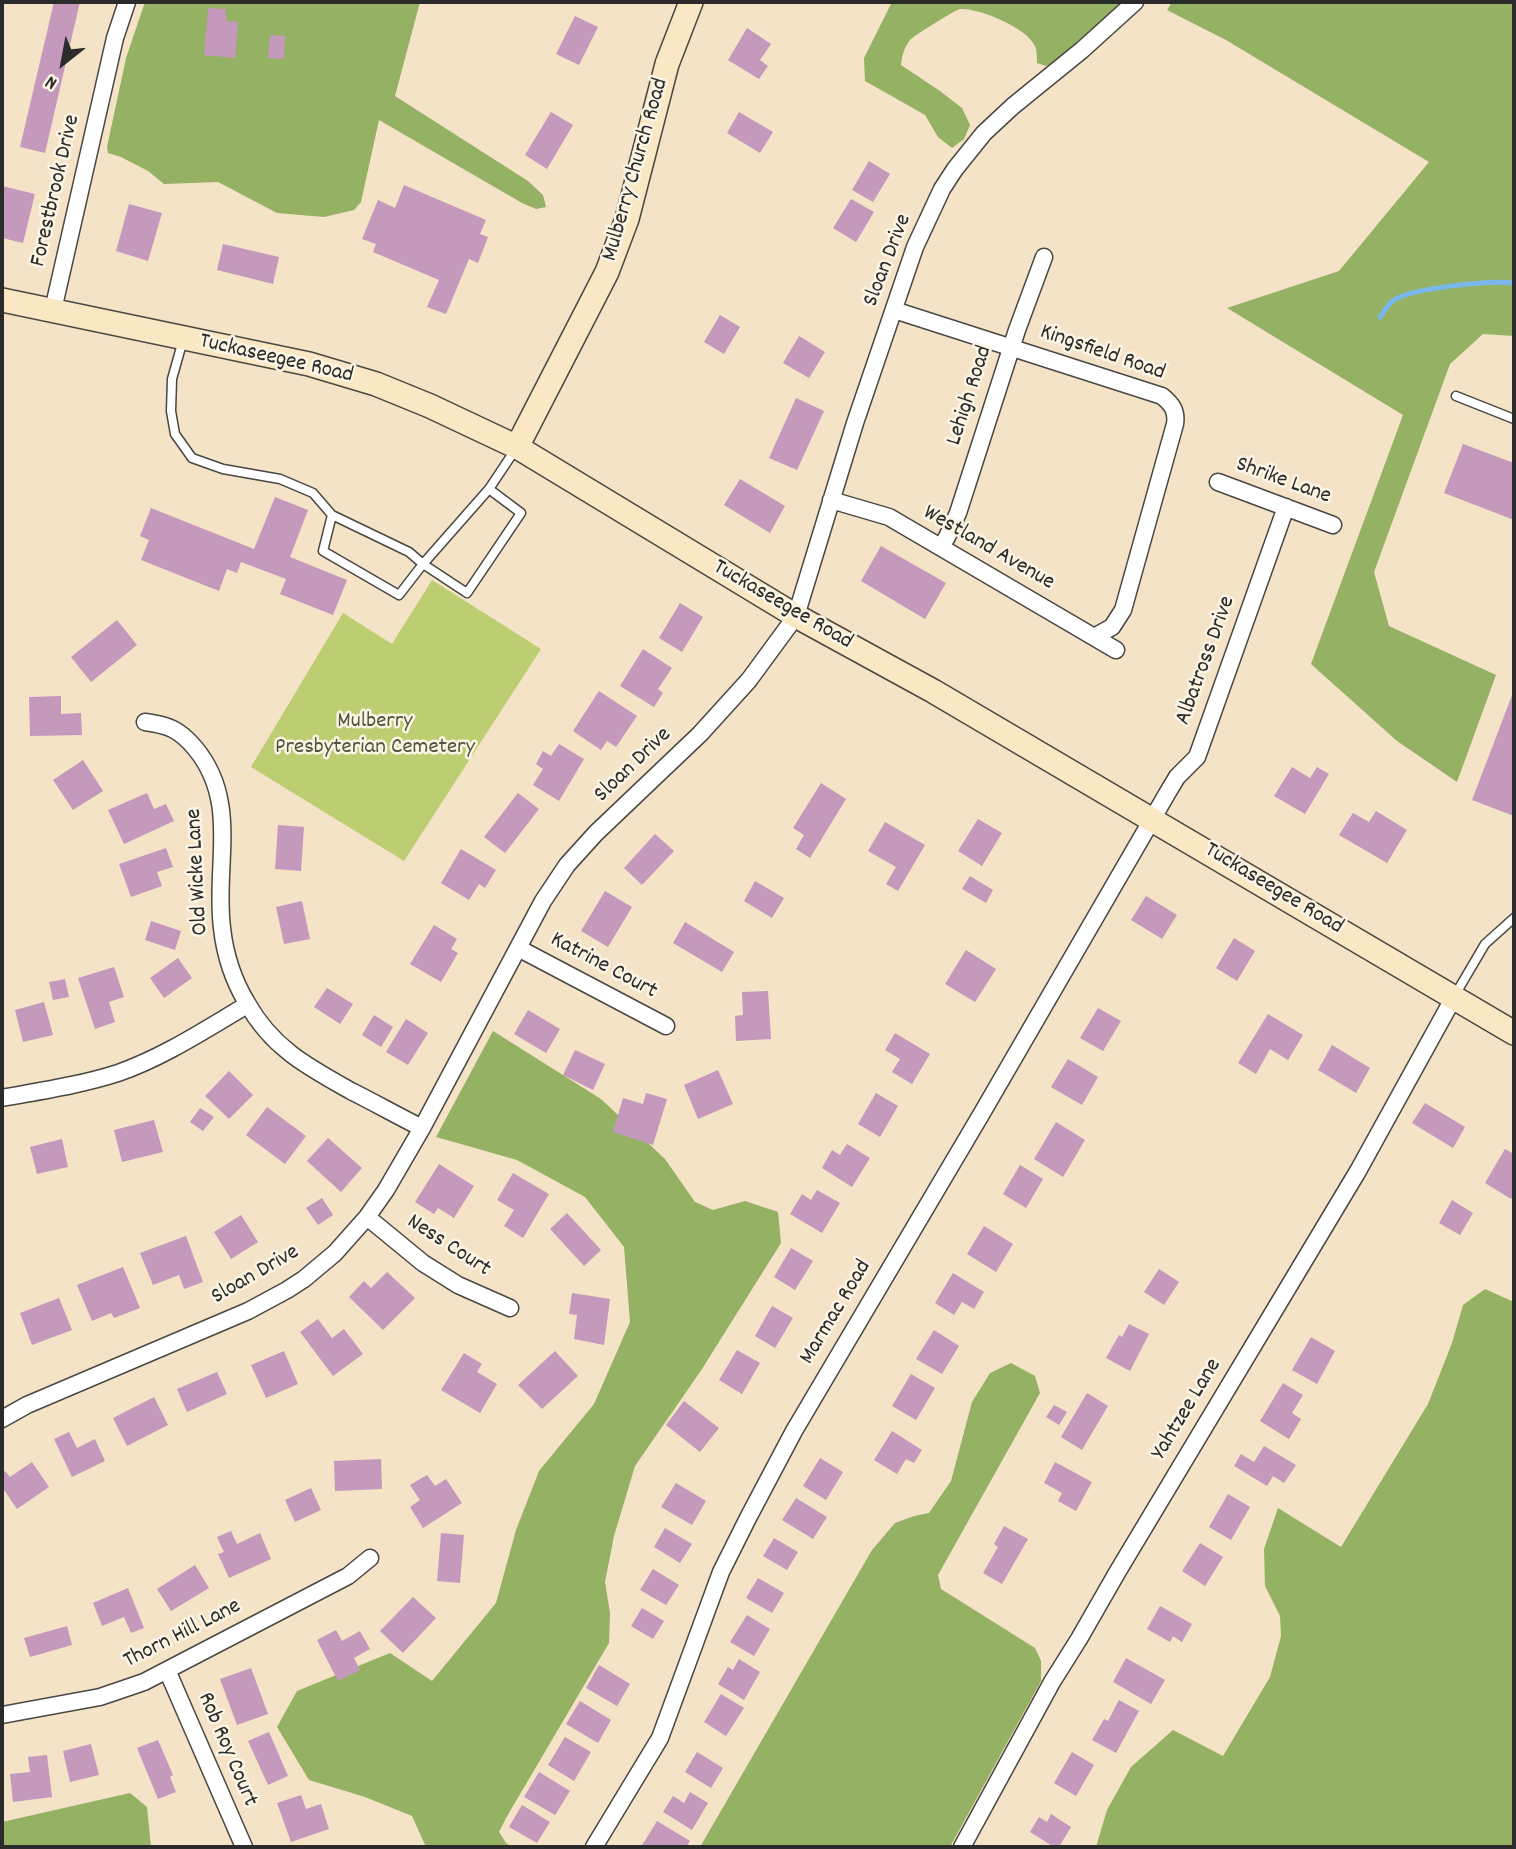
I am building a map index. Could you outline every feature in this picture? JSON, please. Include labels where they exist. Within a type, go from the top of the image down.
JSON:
[{"type":"street","name":"Forestbrook Drive","points":[[53,310],[114,42],[127,2]]},
{"type":"street","name":"Mulberry Church Road","points":[[517,447],[607,272],[627,219],[667,64],[691,2]]},
{"type":"street","name":"Sloan Drive","points":[[2,1419],[27,1405],[248,1311],[277,1295],[303,1279],[335,1253],[367,1217],[386,1191],[422,1128],[543,901],[567,865],[596,833],[700,734],[749,680],[796,615],[855,424],[915,247],[942,189],[984,133],[1083,50],[1135,2]]},
{"type":"street","name":"Lehigh Road","points":[[941,547],[958,513],[1011,348],[1044,257]]},
{"type":"street","name":"Tuckaseegee Road","points":[[2,300],[309,364],[376,384],[430,405],[517,447],[796,615],[933,691],[1514,1032]]},
{"type":"street","name":"Kingsfield Road","points":[[894,310],[1162,396],[1171,403],[1175,410],[1175,424],[1123,610],[1112,627],[1094,637]]},
{"type":"street","name":"Shrike Lane","points":[[1218,482],[1333,525]]},
{"type":"street","name":"Westland Avenue","points":[[831,500],[889,517],[1116,650]]},
{"type":"street","name":"Albatross Drive","points":[[1153,819],[1177,777],[1197,757],[1286,508]]},
{"type":"street","name":"Old Wicke Lane","points":[[145,722],[161,724],[184,734],[201,756],[214,780],[221,808],[222,926],[226,955],[247,1005],[261,1025],[286,1051],[309,1068],[422,1128]]},
{"type":"street","name":"Marmac Road","points":[[594,1847],[660,1738],[721,1572],[794,1431],[1153,819]]},
{"type":"street","name":"Katrine Court","points":[[518,948],[666,1026]]},
{"type":"street","name":"Yahtzee Lane","points":[[962,1847],[1052,1682],[1358,1171],[1454,997]]},
{"type":"street","points":[[2,1098],[118,1073],[175,1047],[247,1005]]},
{"type":"street","name":"Ness Court","points":[[367,1217],[423,1263],[458,1285],[509,1308]]},
{"type":"street","name":"Thorn Hill Lane","points":[[2,1715],[116,1693],[167,1670],[348,1576],[370,1558]]},
{"type":"street","name":"Rob Roy Court","points":[[167,1670],[244,1847]]},
{"type":"lane","points":[[183,338],[172,379],[171,411],[175,434],[192,458],[223,469],[280,480],[313,493],[332,515],[409,552],[467,593],[521,513],[489,489]]},
{"type":"lane","points":[[1456,396],[1514,419]]},
{"type":"lane","points":[[332,515],[323,551],[399,595],[489,489],[517,447]]},
{"type":"lane","points":[[1454,997],[1485,944],[1514,918]]},
{"type":"green space","points":[[145,2],[420,2],[395,96],[528,181],[543,195],[546,207],[536,209],[522,203],[379,120],[361,202],[354,210],[324,217],[277,213],[218,182],[164,184],[148,171],[108,153],[107,147],[126,58]]},
{"type":"green space","points":[[892,2],[1123,2],[1059,60],[1046,66],[1037,63],[1035,46],[1023,32],[1002,20],[969,10],[957,10],[910,40],[901,65],[962,108],[970,125],[964,139],[952,148],[938,137],[925,115],[865,81],[864,58]]},
{"type":"green space","points":[[1172,2],[1514,2],[1514,336],[1483,334],[1450,364],[1374,572],[1389,626],[1496,675],[1457,782],[1397,741],[1311,664],[1403,415],[1227,308],[1339,271],[1429,162],[1226,40],[1167,10]]},
{"type":"green space","name":"Mulberry Presbyterian Cemetery","points":[[432,580],[541,649],[404,861],[251,767],[343,613],[392,644]]},
{"type":"green space","points":[[493,1031],[601,1099],[665,1159],[695,1202],[713,1210],[745,1201],[778,1212],[781,1243],[702,1369],[635,1466],[614,1536],[605,1582],[610,1613],[609,1643],[499,1832],[512,1847],[426,1847],[412,1816],[365,1797],[309,1780],[277,1727],[297,1691],[390,1653],[432,1681],[496,1603],[516,1530],[539,1471],[594,1404],[630,1322],[624,1247],[585,1197],[517,1160],[436,1137]]},
{"type":"green space","points":[[1485,1289],[1514,1302],[1514,1847],[1096,1847],[1107,1810],[1131,1767],[1173,1730],[1223,1756],[1270,1677],[1281,1636],[1280,1616],[1265,1586],[1264,1549],[1278,1508],[1341,1547],[1428,1404],[1452,1343],[1463,1305]]},
{"type":"green space","points":[[1011,1363],[1035,1376],[1040,1393],[938,1575],[941,1589],[1035,1648],[1041,1661],[1041,1681],[950,1847],[700,1847],[872,1550],[895,1523],[929,1513],[951,1481],[972,1402],[990,1373]]},
{"type":"green space","points":[[130,1793],[147,1807],[151,1847],[2,1847],[2,1822]]},
{"type":"building","points":[[54,2],[80,2],[45,153],[20,147]]},
{"type":"building","points":[[208,8],[226,9],[226,21],[238,22],[235,58],[204,55]]},
{"type":"building","points":[[575,16],[598,27],[579,65],[556,54]]},
{"type":"building","points":[[747,28],[771,44],[760,60],[768,66],[759,79],[728,60]]},
{"type":"building","points":[[270,35],[285,36],[284,59],[268,58]]},
{"type":"building","points":[[551,112],[573,125],[547,169],[525,155]]},
{"type":"building","points":[[739,112],[773,132],[760,153],[727,133]]},
{"type":"building","points":[[869,161],[890,174],[873,202],[852,190]]},
{"type":"building","points":[[404,185],[486,220],[480,234],[488,237],[478,263],[469,259],[446,314],[427,307],[439,280],[373,252],[376,244],[362,239],[378,200],[395,208]]},
{"type":"building","points":[[2,186],[35,194],[23,243],[2,238]]},
{"type":"building","points":[[851,199],[874,212],[856,242],[833,228]]},
{"type":"building","points":[[129,204],[162,213],[148,261],[116,251]]},
{"type":"building","points":[[223,244],[279,257],[273,284],[217,270]]},
{"type":"building","points":[[720,315],[740,327],[724,354],[704,342]]},
{"type":"building","points":[[799,336],[825,352],[809,378],[783,363]]},
{"type":"building","points":[[796,398],[824,411],[797,470],[769,458]]},
{"type":"building","points":[[1463,444],[1514,463],[1514,520],[1444,493]]},
{"type":"building","points":[[740,479],[785,506],[770,533],[724,505]]},
{"type":"building","points":[[275,497],[308,510],[290,557],[347,580],[333,615],[280,594],[286,579],[241,562],[237,573],[227,569],[219,591],[141,560],[149,540],[140,536],[151,508],[254,549]]},
{"type":"building","points":[[881,546],[946,583],[925,619],[861,581]]},
{"type":"building","points":[[680,603],[703,617],[682,652],[659,638]]},
{"type":"building","points":[[117,620],[137,645],[91,682],[71,657]]},
{"type":"building","points":[[643,649],[672,668],[658,689],[663,693],[654,707],[620,686]]},
{"type":"building","points":[[1514,690],[1514,816],[1472,800]]},
{"type":"building","points":[[599,691],[637,716],[616,747],[607,741],[601,750],[573,731]]},
{"type":"building","points":[[61,696],[61,714],[81,713],[82,735],[30,736],[29,697]]},
{"type":"building","points":[[559,744],[584,759],[559,801],[533,785],[543,769],[536,764],[543,751],[551,756]]},
{"type":"building","points":[[83,760],[103,791],[73,810],[53,780]]},
{"type":"building","points":[[1292,767],[1310,778],[1317,767],[1329,774],[1305,814],[1274,796]]},
{"type":"building","points":[[821,783],[846,799],[810,858],[796,849],[804,835],[793,828]]},
{"type":"building","points":[[147,793],[154,809],[166,804],[174,821],[124,844],[108,810]]},
{"type":"building","points":[[518,793],[539,809],[505,853],[484,837]]},
{"type":"building","points":[[1376,811],[1407,830],[1387,863],[1339,835],[1353,813],[1369,822]]},
{"type":"building","points":[[978,819],[1002,833],[982,866],[958,851]]},
{"type":"building","points":[[885,822],[925,845],[898,891],[886,884],[896,867],[868,851]]},
{"type":"building","points":[[278,825],[304,827],[301,871],[275,869]]},
{"type":"building","points":[[655,834],[674,851],[642,885],[624,868]]},
{"type":"building","points":[[166,848],[173,867],[157,872],[162,886],[131,897],[119,864]]},
{"type":"building","points":[[461,849],[496,870],[485,888],[479,884],[469,900],[441,883]]},
{"type":"building","points":[[970,876],[993,890],[986,903],[962,889]]},
{"type":"building","points":[[755,881],[784,898],[772,918],[744,901]]},
{"type":"building","points":[[605,891],[632,907],[608,947],[581,931]]},
{"type":"building","points":[[1146,896],[1177,915],[1162,939],[1131,920]]},
{"type":"building","points":[[302,901],[310,939],[284,944],[276,907]]},
{"type":"building","points":[[151,921],[181,931],[175,950],[145,940]]},
{"type":"building","points":[[685,922],[734,952],[722,972],[673,943]]},
{"type":"building","points":[[434,925],[457,939],[451,949],[458,953],[441,982],[410,964]]},
{"type":"building","points":[[1234,938],[1255,951],[1237,981],[1216,968]]},
{"type":"building","points":[[966,950],[996,969],[975,1002],[945,984]]},
{"type":"building","points":[[178,958],[192,978],[164,998],[150,978]]},
{"type":"building","points":[[114,967],[124,997],[109,1002],[115,1022],[95,1029],[78,978]]},
{"type":"building","points":[[65,979],[69,997],[53,1000],[49,982]]},
{"type":"building","points":[[327,988],[353,1004],[340,1024],[314,1007]]},
{"type":"building","points":[[768,991],[771,1039],[736,1041],[735,1016],[743,1015],[742,992]]},
{"type":"building","points":[[44,1002],[53,1035],[23,1042],[15,1010]]},
{"type":"building","points":[[1098,1008],[1121,1021],[1103,1051],[1080,1038]]},
{"type":"building","points":[[528,1010],[560,1029],[546,1053],[514,1034]]},
{"type":"building","points":[[1268,1014],[1303,1035],[1288,1060],[1270,1049],[1256,1074],[1238,1063]]},
{"type":"building","points":[[374,1015],[393,1027],[381,1047],[362,1035]]},
{"type":"building","points":[[406,1019],[428,1033],[408,1065],[386,1052]]},
{"type":"building","points":[[895,1033],[930,1054],[912,1084],[892,1072],[900,1059],[885,1050]]},
{"type":"building","points":[[1332,1045],[1370,1068],[1356,1093],[1318,1070]]},
{"type":"building","points":[[575,1050],[605,1064],[593,1090],[563,1075]]},
{"type":"building","points":[[1068,1059],[1098,1077],[1082,1105],[1051,1087]]},
{"type":"building","points":[[718,1070],[733,1104],[698,1119],[684,1085]]},
{"type":"building","points":[[229,1071],[253,1095],[229,1119],[205,1096]]},
{"type":"building","points":[[646,1093],[667,1099],[653,1145],[613,1132],[623,1098],[643,1104]]},
{"type":"building","points":[[876,1093],[898,1106],[880,1137],[858,1124]]},
{"type":"building","points":[[1425,1103],[1465,1127],[1453,1148],[1412,1123]]},
{"type":"building","points":[[267,1107],[306,1136],[285,1164],[246,1135]]},
{"type":"building","points":[[200,1108],[214,1117],[203,1131],[190,1122]]},
{"type":"building","points":[[154,1120],[163,1152],[122,1162],[114,1130]]},
{"type":"building","points":[[1056,1122],[1085,1140],[1063,1177],[1034,1159]]},
{"type":"building","points":[[328,1138],[362,1168],[341,1192],[307,1161]]},
{"type":"building","points":[[62,1139],[68,1167],[37,1174],[30,1147]]},
{"type":"building","points":[[847,1144],[870,1158],[852,1187],[822,1168],[832,1150],[840,1155]]},
{"type":"building","points":[[1505,1149],[1514,1154],[1514,1194],[1511,1199],[1485,1183]]},
{"type":"building","points":[[439,1164],[474,1186],[454,1218],[438,1208],[434,1214],[415,1202]]},
{"type":"building","points":[[1020,1165],[1043,1179],[1026,1208],[1003,1194]]},
{"type":"building","points":[[513,1173],[549,1194],[523,1238],[504,1226],[514,1210],[497,1200]]},
{"type":"building","points":[[817,1190],[840,1203],[822,1233],[790,1214],[802,1194],[811,1200]]},
{"type":"building","points":[[322,1198],[333,1215],[318,1225],[306,1208]]},
{"type":"building","points":[[1452,1200],[1473,1213],[1460,1235],[1439,1223]]},
{"type":"building","points":[[567,1213],[601,1250],[584,1266],[550,1229]]},
{"type":"building","points":[[241,1215],[258,1242],[231,1259],[214,1232]]},
{"type":"building","points":[[984,1226],[1013,1244],[996,1272],[967,1254]]},
{"type":"building","points":[[186,1236],[203,1282],[184,1289],[179,1275],[153,1285],[140,1253]]},
{"type":"building","points":[[791,1248],[813,1261],[795,1290],[774,1277]]},
{"type":"building","points":[[123,1267],[140,1308],[114,1318],[111,1313],[92,1321],[77,1285]]},
{"type":"building","points":[[1159,1269],[1179,1282],[1164,1305],[1144,1292]]},
{"type":"building","points":[[387,1272],[415,1298],[383,1330],[349,1297],[364,1281],[371,1288]]},
{"type":"building","points":[[953,1273],[984,1292],[974,1309],[962,1302],[954,1315],[935,1303]]},
{"type":"building","points":[[572,1293],[610,1299],[604,1345],[574,1339],[577,1315],[569,1314]]},
{"type":"building","points":[[59,1298],[72,1330],[32,1345],[20,1313]]},
{"type":"building","points":[[772,1306],[793,1318],[775,1348],[755,1336]]},
{"type":"building","points":[[318,1319],[332,1338],[344,1329],[363,1354],[333,1376],[300,1332]]},
{"type":"building","points":[[1129,1324],[1149,1334],[1130,1371],[1106,1358],[1119,1335],[1122,1337]]},
{"type":"building","points":[[934,1330],[959,1346],[942,1374],[916,1359]]},
{"type":"building","points":[[1311,1337],[1335,1351],[1317,1384],[1292,1370]]},
{"type":"building","points":[[737,1350],[760,1363],[742,1394],[719,1380]]},
{"type":"building","points":[[284,1351],[298,1384],[266,1398],[251,1365]]},
{"type":"building","points":[[555,1351],[578,1376],[542,1409],[518,1385]]},
{"type":"building","points":[[464,1353],[482,1364],[477,1372],[497,1384],[480,1413],[441,1390]]},
{"type":"building","points":[[217,1372],[227,1394],[187,1412],[177,1389]]},
{"type":"building","points":[[911,1374],[935,1388],[916,1420],[892,1406]]},
{"type":"building","points":[[1283,1383],[1303,1395],[1292,1413],[1301,1419],[1289,1439],[1260,1421]]},
{"type":"building","points":[[1087,1393],[1108,1406],[1082,1450],[1061,1437]]},
{"type":"building","points":[[154,1397],[168,1425],[127,1446],[113,1418]]},
{"type":"building","points":[[684,1401],[719,1428],[700,1452],[666,1425]]},
{"type":"building","points":[[1054,1405],[1067,1412],[1059,1425],[1046,1417]]},
{"type":"building","points":[[892,1431],[922,1450],[914,1463],[906,1459],[897,1474],[874,1460]]},
{"type":"building","points":[[69,1432],[77,1448],[95,1439],[105,1461],[72,1477],[54,1439]]},
{"type":"building","points":[[1264,1446],[1296,1465],[1284,1483],[1273,1476],[1267,1486],[1234,1466],[1241,1454],[1254,1462]]},
{"type":"building","points":[[820,1458],[843,1472],[826,1500],[803,1486]]},
{"type":"building","points":[[381,1459],[382,1489],[335,1491],[334,1461]]},
{"type":"building","points":[[32,1462],[49,1487],[17,1509],[2,1487],[2,1473],[5,1471],[10,1477]]},
{"type":"building","points":[[1055,1462],[1092,1482],[1076,1511],[1058,1501],[1062,1493],[1044,1483]]},
{"type":"building","points":[[427,1475],[435,1486],[446,1479],[462,1503],[423,1528],[410,1507],[420,1500],[410,1485]]},
{"type":"building","points":[[676,1483],[706,1501],[692,1525],[661,1507]]},
{"type":"building","points":[[311,1488],[321,1510],[295,1522],[285,1500]]},
{"type":"building","points":[[1228,1494],[1250,1507],[1231,1540],[1209,1527]]},
{"type":"building","points":[[796,1498],[827,1517],[813,1539],[782,1520]]},
{"type":"building","points":[[1004,1526],[1028,1539],[1002,1584],[983,1573],[998,1547],[994,1544]]},
{"type":"building","points":[[665,1528],[692,1544],[680,1563],[654,1547]]},
{"type":"building","points":[[231,1531],[237,1544],[260,1533],[271,1559],[229,1578],[218,1554],[224,1552],[217,1537]]},
{"type":"building","points":[[441,1533],[464,1535],[460,1583],[437,1581]]},
{"type":"building","points":[[774,1538],[798,1552],[787,1570],[763,1556]]},
{"type":"building","points":[[1200,1543],[1223,1557],[1205,1586],[1182,1571]]},
{"type":"building","points":[[195,1565],[209,1588],[171,1611],[157,1589]]},
{"type":"building","points":[[653,1569],[679,1585],[666,1605],[640,1590]]},
{"type":"building","points":[[758,1578],[784,1593],[772,1613],[746,1598]]},
{"type":"building","points":[[128,1588],[144,1628],[131,1633],[124,1617],[102,1626],[93,1603]]},
{"type":"building","points":[[413,1597],[436,1618],[403,1653],[380,1631]]},
{"type":"building","points":[[1160,1606],[1192,1624],[1182,1642],[1173,1636],[1170,1642],[1147,1629]]},
{"type":"building","points":[[642,1608],[664,1621],[653,1639],[631,1626]]},
{"type":"building","points":[[747,1615],[770,1629],[754,1656],[730,1642]]},
{"type":"building","points":[[67,1626],[72,1645],[30,1657],[24,1638]]},
{"type":"building","points":[[336,1630],[342,1641],[360,1631],[370,1649],[354,1658],[360,1670],[338,1681],[317,1640]]},
{"type":"building","points":[[1126,1658],[1165,1680],[1151,1704],[1113,1682]]},
{"type":"building","points":[[739,1659],[760,1672],[744,1700],[718,1684],[728,1667],[733,1670]]},
{"type":"building","points":[[599,1665],[630,1684],[617,1706],[586,1688]]},
{"type":"building","points":[[251,1668],[268,1714],[237,1725],[220,1679]]},
{"type":"building","points":[[721,1694],[744,1708],[726,1736],[704,1722]]},
{"type":"building","points":[[1119,1700],[1139,1711],[1116,1753],[1092,1740],[1104,1719],[1108,1721]]},
{"type":"building","points":[[580,1701],[611,1720],[598,1743],[566,1724]]},
{"type":"building","points":[[269,1732],[288,1776],[268,1785],[248,1741]]},
{"type":"building","points":[[565,1737],[591,1752],[574,1781],[548,1765]]},
{"type":"building","points":[[158,1740],[173,1775],[170,1777],[176,1792],[158,1799],[137,1748]]},
{"type":"building","points":[[91,1744],[99,1775],[70,1782],[63,1751]]},
{"type":"building","points":[[697,1752],[723,1768],[711,1788],[685,1772]]},
{"type":"building","points":[[1072,1752],[1094,1765],[1076,1796],[1054,1783]]},
{"type":"building","points":[[47,1755],[52,1797],[13,1802],[10,1774],[30,1772],[28,1757]]},
{"type":"building","points":[[539,1772],[570,1791],[555,1815],[524,1797]]},
{"type":"building","points":[[690,1792],[708,1803],[692,1830],[663,1812],[673,1796],[684,1803]]},
{"type":"building","points":[[301,1795],[306,1809],[321,1804],[329,1829],[291,1842],[277,1803]]},
{"type":"building","points":[[522,1805],[550,1822],[537,1843],[509,1827]]},
{"type":"building","points":[[1051,1814],[1071,1827],[1059,1847],[1054,1847],[1030,1832],[1039,1817],[1047,1822]]},
{"type":"building","points":[[657,1821],[690,1841],[686,1847],[641,1847]]},
{"type":"waterway","points":[[1380,317],[1394,300],[1418,292],[1471,284],[1514,283]]}]
